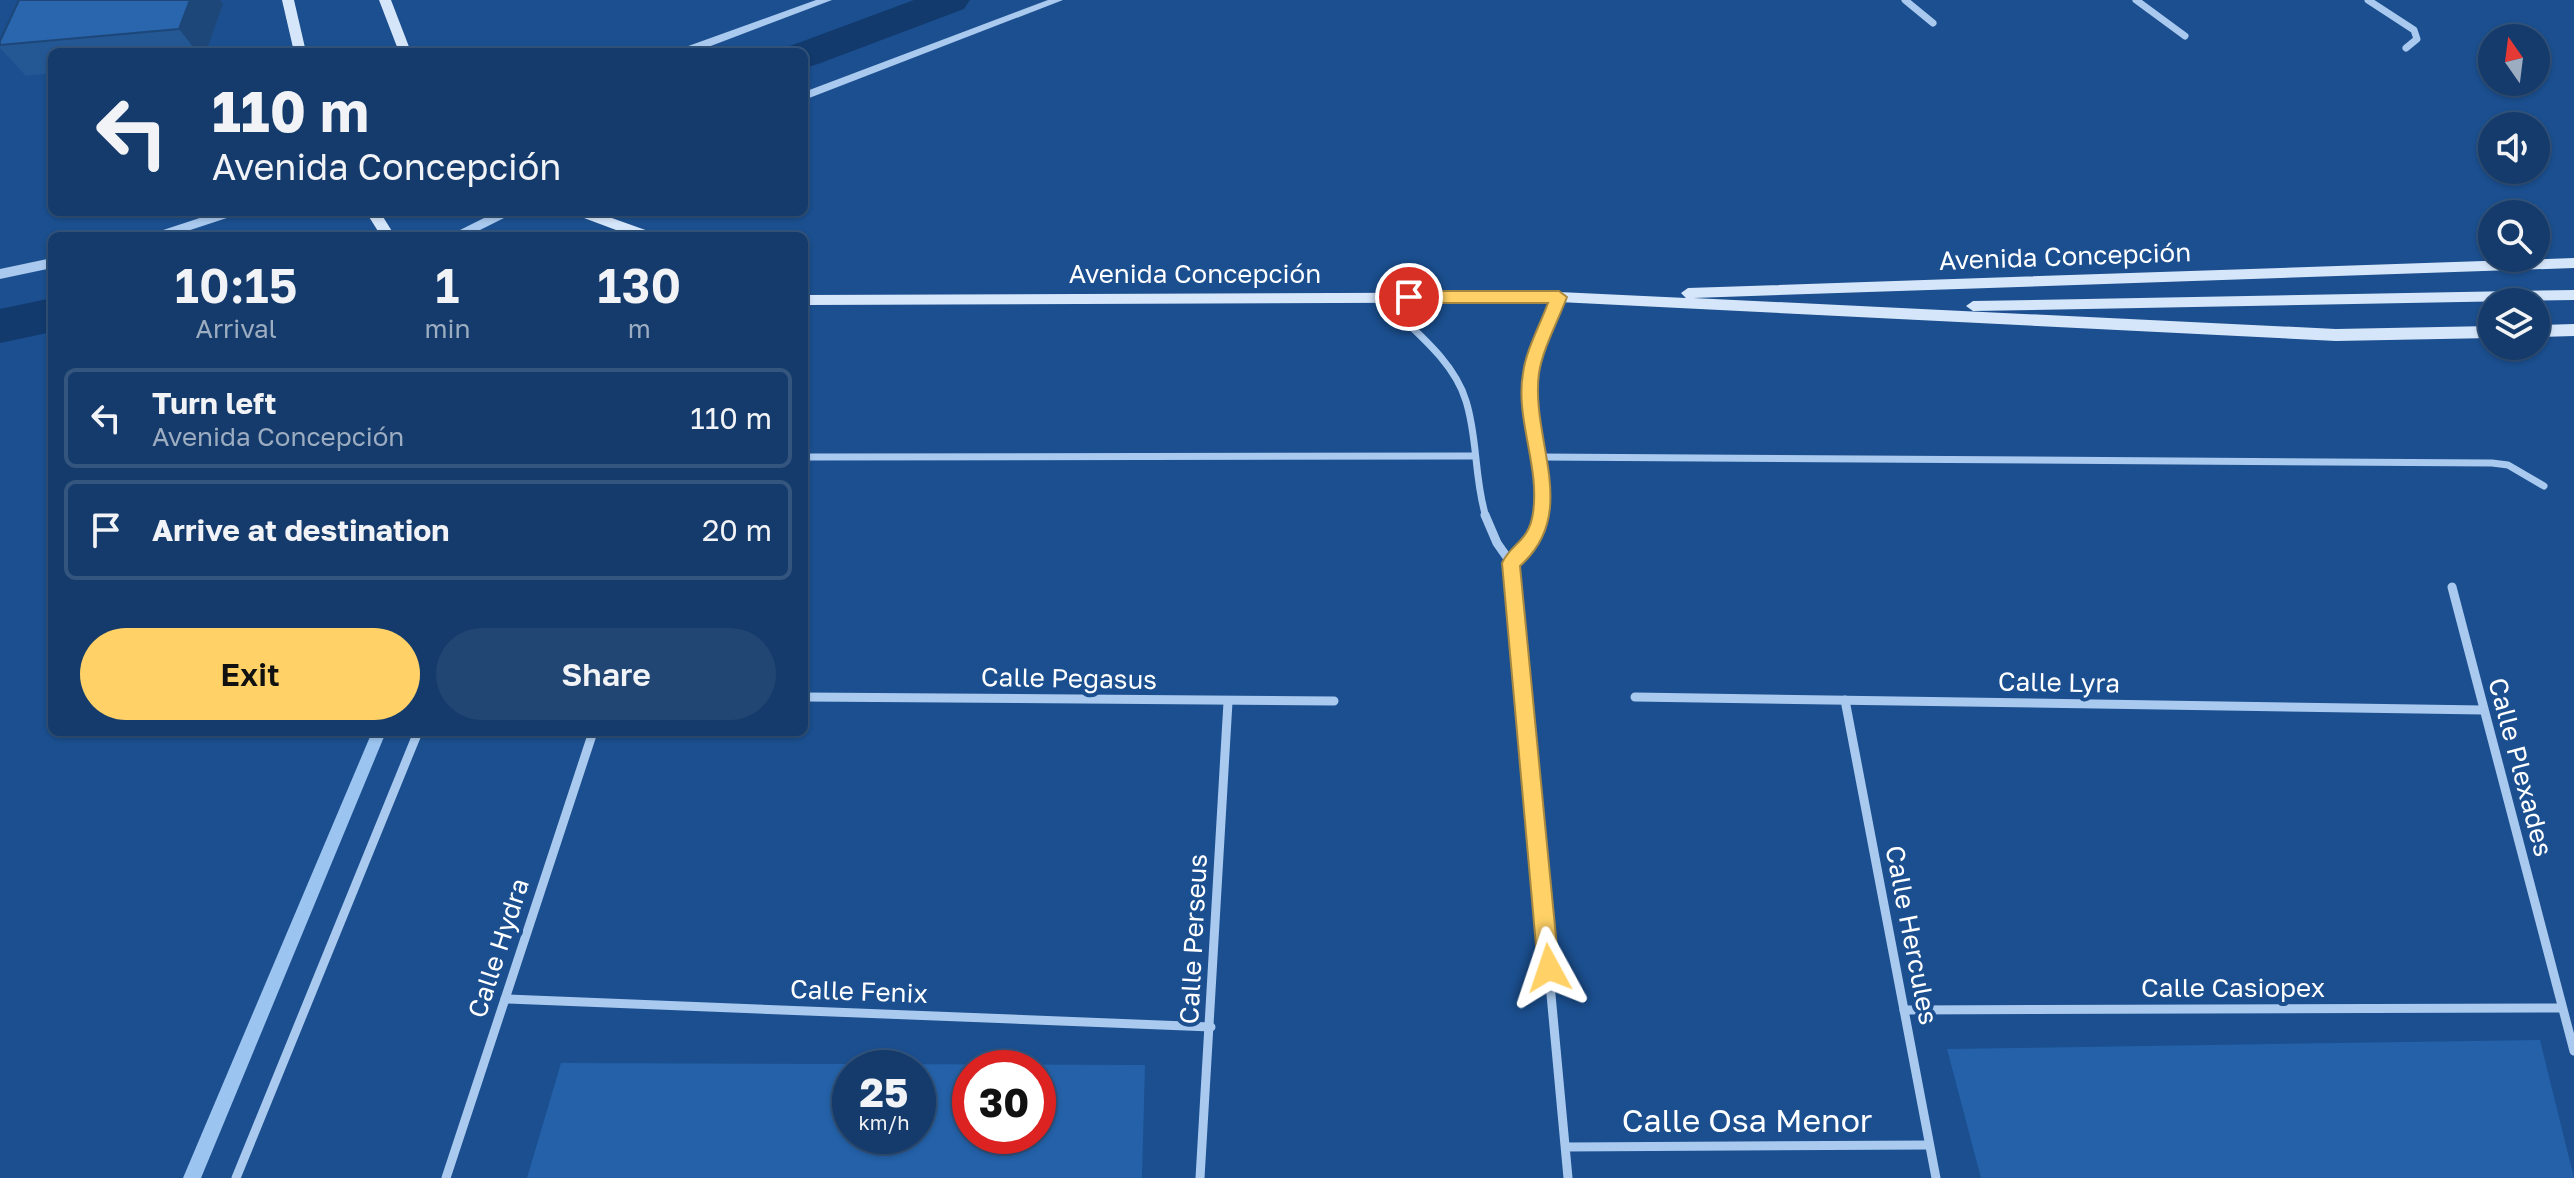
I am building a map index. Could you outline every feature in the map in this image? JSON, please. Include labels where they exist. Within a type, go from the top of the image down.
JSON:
[{"type":"main road","points":[[288,0],[299,48]]},
{"type":"main road","points":[[385,0],[403,48]]},
{"type":"main road","points":[[592,216],[635,232]]},
{"type":"main road","name":"Avenida Concepción","points":[[1559,297],[2574,263]]},
{"type":"main road","name":"Avenida Concepción","points":[[808,290],[831,298]]},
{"type":"main road","name":"Avenida Concepción","points":[[1819,308],[2574,295]]},
{"type":"main road","name":"Avenida Concepción","points":[[808,300],[1559,297],[2336,335],[2478,332]]},
{"type":"main road","points":[[2550,331],[2574,330]]},
{"type":"street","points":[[695,48],[827,0]]},
{"type":"street","points":[[808,94],[1058,0]]},
{"type":"street","points":[[1905,0],[1933,23]]},
{"type":"street","points":[[2136,0],[2185,36]]},
{"type":"street","points":[[2368,0],[2414,30],[2417,39],[2406,48]]},
{"type":"street","points":[[170,232],[220,216]]},
{"type":"street","points":[[466,232],[498,216]]},
{"type":"street","points":[[0,274],[48,264]]},
{"type":"street","points":[[1379,296],[1457,380],[1466,401],[1482,515],[1497,547],[1511,563],[1568,1178]]},
{"type":"street","points":[[1511,563],[1531,545],[1542,513],[1540,457],[1531,416],[1531,372],[1559,297]]},
{"type":"street","points":[[808,457],[1475,456]]},
{"type":"street","points":[[1540,457],[2492,463],[2508,465],[2544,486]]},
{"type":"street","name":"Calle Plexades","points":[[2452,587],[2574,1051]]},
{"type":"street","name":"Calle Pegasus","points":[[808,697],[1334,701]]},
{"type":"street","name":"Calle Lyra","points":[[1635,697],[2483,710]]},
{"type":"street","name":"Calle Hercules","points":[[1845,700],[1936,1178]]},
{"type":"street","name":"Calle Perseus","points":[[1200,1178],[1228,702]]},
{"type":"street","points":[[236,1178],[416,736]]},
{"type":"street","name":"Calle Hydra","points":[[446,1178],[592,736]]},
{"type":"street","name":"Calle Fenix","points":[[505,999],[1211,1027]]},
{"type":"street","name":"Calle Casiopex","points":[[1904,1010],[2562,1008]]},
{"type":"street","name":"Calle Osa Menor","points":[[1566,1147],[1929,1145]]},
{"type":"shaded area","points":[[2540,1040],[2574,1178],[1981,1178],[1947,1049]]},
{"type":"shaded area","points":[[561,1063],[832,1064],[832,1154],[936,1154],[936,1064],[952,1064],[952,1154],[1056,1154],[1056,1065],[1145,1065],[1142,1178],[527,1178]]},
{"type":"building","points":[[19,0],[190,0],[179,29],[0,45]]},
{"type":"waterway","points":[[808,54],[951,0]]},
{"type":"waterway","points":[[0,326],[48,316]]},
{"type":"waterway","points":[[192,1178],[377,736]]},
{"type":"route","points":[[1409,297],[1559,297],[1531,372],[1531,416],[1540,457],[1542,513],[1531,545],[1511,563],[1549,968]]}]
